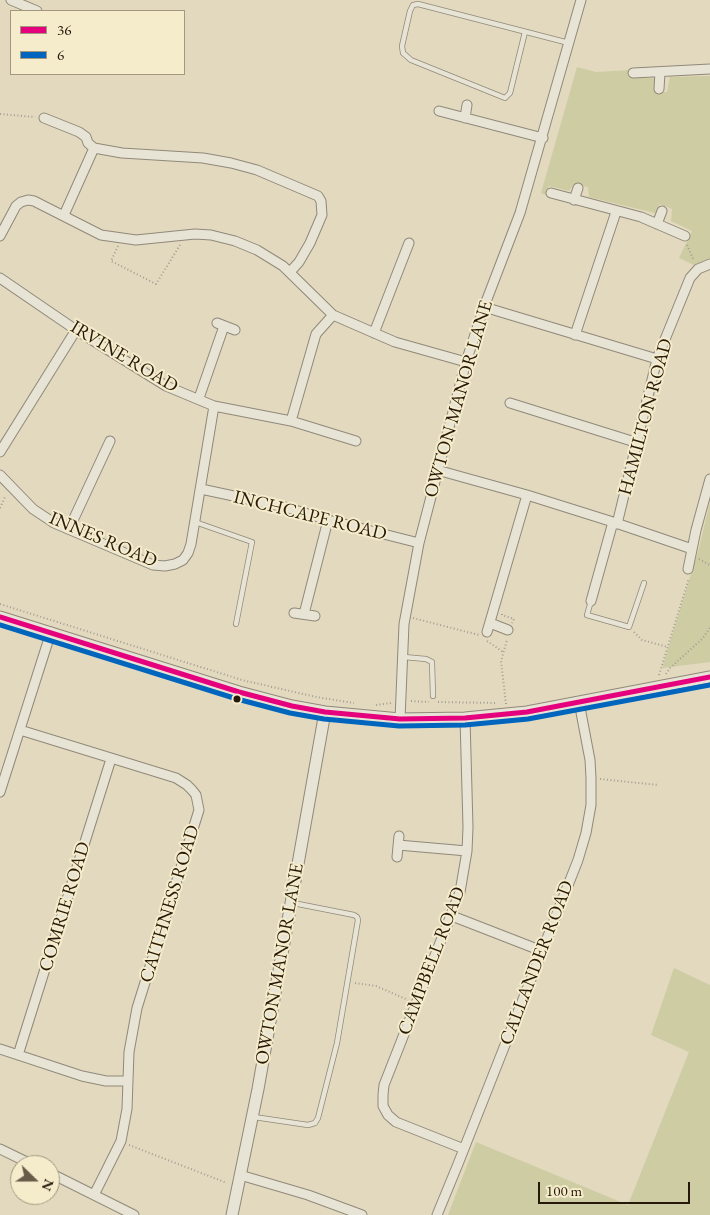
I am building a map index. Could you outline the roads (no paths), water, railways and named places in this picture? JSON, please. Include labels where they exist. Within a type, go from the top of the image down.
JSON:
[{"type":"street","points":[[11,0],[35,10]]},
{"type":"street","name":"OWTON MANOR LANE","points":[[400,719],[406,616],[419,543],[437,470],[466,362],[484,307],[520,213],[543,138],[581,0]]},
{"type":"street","points":[[633,73],[710,69]]},
{"type":"street","points":[[659,89],[660,72]]},
{"type":"street","points":[[465,118],[467,105]]},
{"type":"street","points":[[438,111],[543,138]]},
{"type":"street","points":[[44,118],[63,121],[86,137],[88,143],[94,148],[122,153],[203,158],[231,163],[257,170],[318,196],[323,207],[322,215],[305,253],[290,272]]},
{"type":"street","points":[[64,215],[94,148]]},
{"type":"street","points":[[574,200],[578,188]]},
{"type":"street","points":[[551,194],[630,214],[684,235]]},
{"type":"street","points":[[0,236],[16,206],[21,202],[34,201],[101,235],[121,239],[136,240],[185,234],[211,235],[235,241],[257,250],[283,266],[333,315],[395,342],[466,362]]},
{"type":"street","points":[[657,224],[662,211]]},
{"type":"street","points":[[574,335],[616,212]]},
{"type":"street","points":[[374,333],[409,243]]},
{"type":"street","name":"HAMILTON ROAD","points":[[591,601],[638,443],[657,360],[690,278],[698,269],[710,264]]},
{"type":"street","name":"IRVINE ROAD","points":[[0,278],[76,330],[166,386],[199,398],[214,406],[291,421],[356,441]]},
{"type":"street","points":[[484,307],[657,360]]},
{"type":"street","points":[[291,421],[316,334],[333,315]]},
{"type":"street","points":[[199,398],[221,324],[235,330]]},
{"type":"street","points":[[0,452],[76,330]]},
{"type":"street","points":[[510,403],[638,443]]},
{"type":"street","name":"INNES ROAD","points":[[0,474],[33,509],[54,523],[153,565],[165,566],[182,560],[188,553],[191,544],[214,406]]},
{"type":"street","points":[[69,529],[110,441]]},
{"type":"street","points":[[437,470],[527,495],[692,549]]},
{"type":"street","points":[[688,569],[710,479]]},
{"type":"street","name":"INCHCAPE ROAD","points":[[201,489],[285,507],[419,543]]},
{"type":"street","points":[[487,632],[527,495]]},
{"type":"street","points":[[304,614],[328,520]]},
{"type":"street","points":[[294,613],[315,616]]},
{"type":"street","points":[[0,616],[239,692],[292,706],[325,712],[400,719],[465,718],[528,712],[710,677]]},
{"type":"street","points":[[490,623],[509,631]]},
{"type":"street","points":[[0,792],[51,632]]},
{"type":"street","name":"CALLANDER ROAD","points":[[437,1215],[578,860],[586,833],[591,805],[591,778],[590,760],[579,702]]},
{"type":"street","name":"OWTON MANOR LANE","points":[[232,1215],[252,1117],[325,712]]},
{"type":"street","name":"CAMPBELL ROAD","points":[[464,1149],[396,1122],[388,1115],[384,1106],[384,1085],[460,892],[467,851],[465,718]]},
{"type":"street","name":"CAITHNESS ROAD","points":[[20,730],[181,781],[196,796],[199,810],[137,1008],[131,1039],[127,1109],[120,1141],[94,1195]]},
{"type":"street","name":"COMRIE ROAD","points":[[18,1055],[111,759]]},
{"type":"street","points":[[397,856],[399,841],[467,851]]},
{"type":"street","points":[[452,916],[542,951]]},
{"type":"street","points":[[0,1049],[82,1076],[106,1081],[128,1081]]},
{"type":"street","points":[[0,1149],[12,1155]]},
{"type":"street","points":[[240,1175],[308,1195],[362,1215]]},
{"type":"street","points":[[60,1179],[134,1215]]},
{"type":"lane","points":[[526,32],[510,93],[505,98],[410,60],[403,53],[402,46],[410,11],[413,5],[418,4],[569,43]]},
{"type":"lane","points":[[195,522],[252,542],[236,624]]},
{"type":"lane","points":[[591,601],[587,615],[629,627],[644,583]]},
{"type":"lane","points":[[404,657],[426,659],[432,662],[433,696]]},
{"type":"lane","points":[[252,1117],[308,1125],[315,1123],[330,1075],[348,981],[357,917],[291,903]]}]
